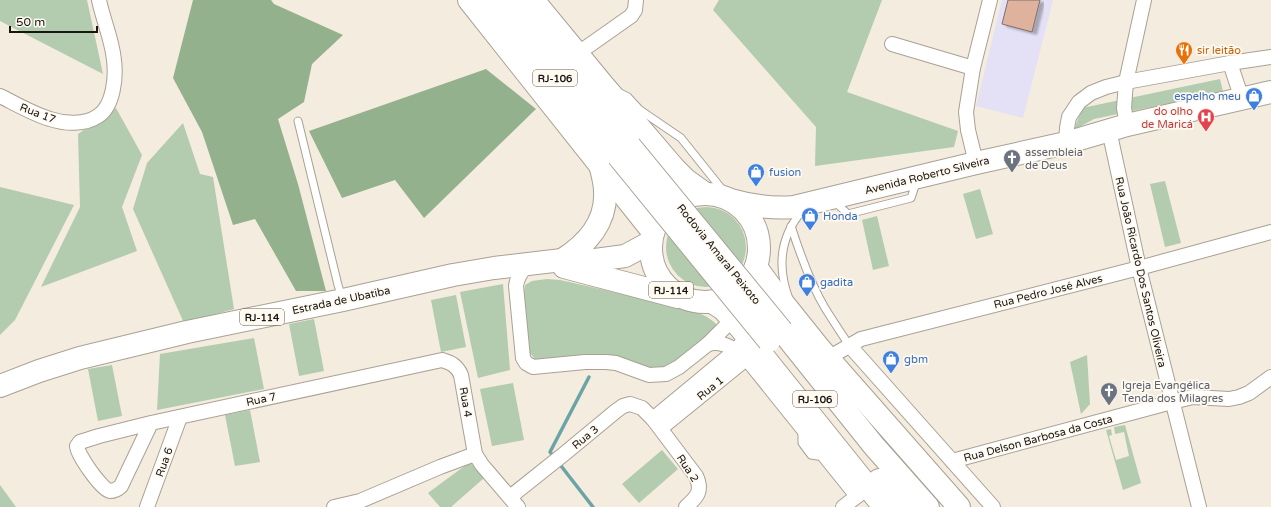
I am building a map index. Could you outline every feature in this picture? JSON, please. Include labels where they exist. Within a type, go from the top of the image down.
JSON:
[{"type":"main road","points":[[469,0],[616,155],[652,237]]},
{"type":"main road","name":"Rodovia Amaral Peixoto","points":[[491,0],[616,155],[763,342],[902,507]]},
{"type":"main road","name":"Rodovia Amaral Peixoto","points":[[511,0],[616,155]]},
{"type":"main road","points":[[533,0],[674,168],[686,180],[704,193]]},
{"type":"main road","name":"Avenida Roberto Silveira","points":[[759,244],[765,231],[780,214],[808,209],[976,163],[1066,143],[1118,128],[1271,92]]},
{"type":"main road","points":[[545,262],[572,253],[583,244],[593,232],[604,209],[604,180],[616,155]]},
{"type":"main road","name":"RJ-114","points":[[704,193],[717,195],[731,200],[743,209],[752,220],[758,234],[759,244],[756,267],[748,281],[741,289],[722,300],[703,302],[689,300],[679,296],[670,290],[660,278],[653,263],[651,253],[652,237],[657,222],[669,207],[685,197],[704,193]]},
{"type":"main road","name":"Avenida Roberto Silveira","points":[[731,200],[760,207],[808,209]]},
{"type":"main road","name":"Estrada de Ubatiba","points":[[0,386],[27,375],[80,358],[187,332],[343,300],[453,275],[545,262],[595,260],[625,256],[652,237]]},
{"type":"main road","name":"Estrada de Ubatiba","points":[[545,262],[689,300]]},
{"type":"main road","points":[[756,267],[763,278],[763,342]]},
{"type":"main road","points":[[712,302],[723,309],[730,317],[763,342],[838,460],[862,492],[884,507]]},
{"type":"main road","points":[[763,342],[828,358],[959,507]]},
{"type":"main road","name":"Rodovia Amaral Peixoto","points":[[763,342],[874,446],[928,507]]},
{"type":"street","name":"Rua 17","points":[[0,96],[50,119],[66,122],[80,122],[99,116],[106,108],[112,95],[115,82],[114,59],[99,0]]},
{"type":"street","points":[[577,54],[631,16],[635,10],[636,0]]},
{"type":"street","points":[[976,163],[968,130],[966,112],[973,68],[990,0]]},
{"type":"street","name":"Rua João Ricardo Dos Santos Oliveira","points":[[1144,0],[1126,82],[1124,108],[1118,128],[1139,268],[1199,507]]},
{"type":"street","points":[[892,44],[973,68]]},
{"type":"street","points":[[1066,143],[1069,117],[1079,102],[1090,93],[1126,82],[1230,63],[1271,58]]},
{"type":"street","points":[[1230,63],[1242,99]]},
{"type":"street","name":"Rua Pedro José Alves","points":[[828,358],[861,339],[1139,268],[1271,232]]},
{"type":"street","points":[[545,262],[519,274],[516,281],[522,352],[523,358],[530,366],[538,367],[585,362],[606,362],[616,363],[649,375],[662,375],[675,370],[708,344],[725,327],[730,317]]},
{"type":"street","points":[[708,344],[726,345],[763,342],[758,372],[802,426],[838,460]]},
{"type":"street","name":"Rua 1","points":[[657,424],[763,342]]},
{"type":"street","name":"Rua Delson Barbosa da Costa","points":[[849,345],[952,461],[1193,397],[1229,399],[1239,397],[1249,393],[1271,378]]},
{"type":"street","name":"Rua 7","points":[[150,423],[121,486],[117,490],[110,491],[101,484],[79,454],[77,446],[80,442],[150,423],[442,360]]},
{"type":"street","name":"Rua 4","points":[[442,360],[451,362],[456,366],[461,376],[475,454]]},
{"type":"street","name":"Rua 3","points":[[514,502],[551,465],[623,406],[630,404],[642,408],[657,424]]},
{"type":"street","name":"Rua 6","points":[[147,507],[180,417]]},
{"type":"street","name":"Rua 2","points":[[657,424],[696,476],[700,484],[700,490],[695,498],[686,507]]},
{"type":"street","points":[[334,507],[363,504],[440,467],[475,454],[482,465],[514,502]]},
{"type":"street","points":[[952,461],[993,507]]},
{"type":"street","points":[[843,507],[862,492]]},
{"type":"lane","points":[[603,85],[628,97],[640,110],[681,138],[731,200]]},
{"type":"lane","points":[[298,121],[343,300]]},
{"type":"lane","points":[[763,342],[788,296],[782,269],[783,248],[786,237],[808,209]]},
{"type":"lane","points":[[808,209],[802,261],[825,308],[849,345]]},
{"type":"lane","points":[[802,405],[802,426]]},
{"type":"shaded area","points":[[1002,0],[1053,0],[1023,118],[976,106]]},
{"type":"green space","points":[[0,0],[87,0],[103,74],[0,21]]},
{"type":"green space","points":[[193,0],[271,0],[274,4],[343,35],[312,64],[304,102],[278,119],[298,184],[326,291],[296,291],[255,219],[233,225],[202,132],[173,78]]},
{"type":"green space","points":[[719,0],[882,0],[847,92],[958,131],[954,147],[815,166],[816,127],[713,10]]},
{"type":"green space","points":[[486,69],[536,109],[424,218],[395,180],[342,198],[309,131]]},
{"type":"green space","points":[[1220,79],[1223,92],[1094,119],[1074,130],[1082,108]]},
{"type":"green space","points":[[116,108],[142,155],[122,207],[137,251],[41,287],[80,207],[78,134]]},
{"type":"green space","points":[[183,123],[200,174],[213,177],[234,309],[184,323],[133,209],[147,163]]},
{"type":"green space","points":[[1165,181],[1181,243],[1165,247],[1150,184]]},
{"type":"green space","points":[[0,187],[74,205],[15,320],[0,335]]},
{"type":"green space","points":[[980,189],[993,234],[976,239],[963,194]]},
{"type":"green space","points":[[706,207],[721,210],[734,219],[743,232],[746,247],[743,262],[734,275],[721,284],[706,287],[691,284],[678,275],[669,262],[666,247],[669,232],[678,219],[691,210]]},
{"type":"green space","points":[[877,216],[889,266],[873,270],[862,220]]},
{"type":"green space","points":[[547,279],[560,280],[687,309],[707,317],[718,326],[673,363],[667,367],[656,370],[627,363],[609,355],[545,360],[535,359],[530,353],[524,294],[525,285],[532,281]]},
{"type":"green space","points":[[503,284],[510,370],[478,378],[460,292]]},
{"type":"green space","points":[[456,295],[466,347],[441,352],[431,300]]},
{"type":"green space","points":[[314,319],[324,371],[299,376],[289,324]]},
{"type":"green space","points":[[254,338],[264,389],[157,410],[160,354]]},
{"type":"green space","points":[[1087,355],[1090,404],[1081,414],[1070,362]]},
{"type":"green space","points":[[112,365],[122,416],[98,421],[88,369]]},
{"type":"green space","points":[[513,383],[524,440],[492,446],[480,389]]},
{"type":"green space","points":[[250,410],[260,462],[235,466],[225,415]]},
{"type":"green space","points":[[1125,425],[1141,483],[1123,490],[1106,430],[1111,429],[1112,435],[1109,436],[1116,460],[1129,456],[1124,432],[1115,434],[1114,427]]},
{"type":"green space","points":[[662,450],[678,469],[639,503],[622,484]]},
{"type":"green space","points":[[470,462],[484,478],[451,507],[440,507],[428,493]]},
{"type":"green space","points":[[0,485],[16,507],[0,507]]},
{"type":"building","points":[[1008,0],[1040,0],[1032,32],[1002,24]]},
{"type":"waterway","points":[[554,457],[550,452],[589,377]]},
{"type":"waterway","points":[[558,462],[593,507]]},
{"type":"place","name":"sir leitão","points":[[1184,65]]},
{"type":"place","name":"espelho meu","points":[[1254,111]]},
{"type":"place","name":"do olho de Maricá","points":[[1206,132]]},
{"type":"place","name":"assembleia de Deus","points":[[1012,173]]},
{"type":"place","name":"fusion","points":[[756,187]]},
{"type":"place","name":"Honda","points":[[810,231]]},
{"type":"place","name":"gadita","points":[[807,297]]},
{"type":"place","name":"gbm","points":[[891,374]]},
{"type":"place","name":"Igreja Evangélica Tenda dos Milagres","points":[[1109,406]]}]
